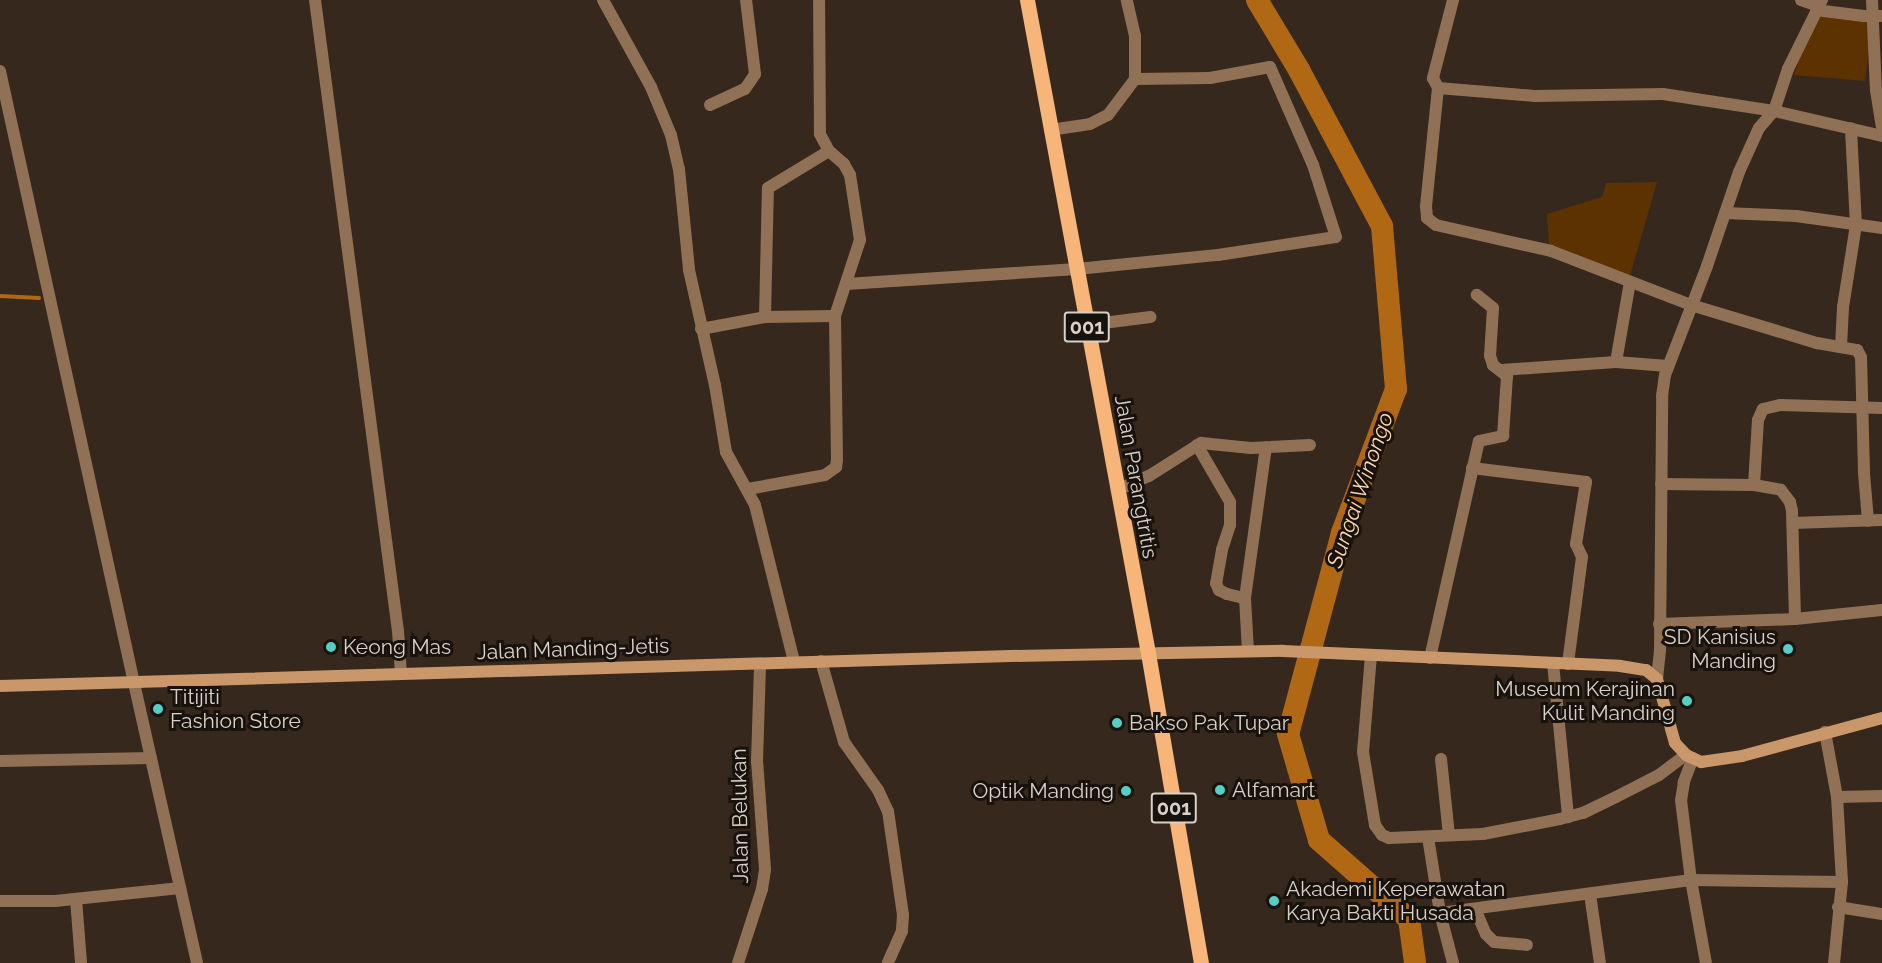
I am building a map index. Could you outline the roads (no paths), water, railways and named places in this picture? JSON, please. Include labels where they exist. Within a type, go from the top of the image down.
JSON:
[{"type":"main road","name":"Jalan Parangtritis","points":[[1027,0],[1148,653],[1201,963]]},
{"type":"main road","name":"Jalan Manding-Jetis","points":[[0,686],[821,661],[1248,651],[1568,664],[1646,670],[1657,679]]},
{"type":"main road","points":[[1657,679],[1668,726],[1675,742],[1689,757],[1701,762],[1742,756],[1882,718]]},
{"type":"street","points":[[315,0],[398,631],[400,674]]},
{"type":"street","points":[[603,0],[651,87],[671,135],[679,169],[689,270],[715,385],[726,452],[731,466],[748,489],[755,505],[794,662]]},
{"type":"street","points":[[710,105],[745,88],[755,74],[746,0]]},
{"type":"street","points":[[748,489],[825,475],[836,467],[835,316],[858,249],[859,229],[850,175],[844,164],[829,151],[820,134],[819,0]]},
{"type":"street","points":[[1050,130],[1090,124],[1108,116],[1135,79],[1136,36],[1127,0]]},
{"type":"street","points":[[1453,0],[1433,78],[1438,88],[1426,207],[1427,218],[1436,225],[1551,251],[1691,305],[1812,342],[1854,349],[1860,353],[1868,521]]},
{"type":"street","points":[[1801,0],[1878,16]]},
{"type":"street","points":[[1872,0],[1878,16],[1876,90],[1882,126]]},
{"type":"street","points":[[1657,679],[1662,396],[1668,366],[1749,147],[1759,128],[1774,111],[1788,69],[1818,5]]},
{"type":"street","points":[[846,284],[1077,269],[1218,255],[1336,237],[1313,165],[1270,67],[1210,78],[1135,79]]},
{"type":"street","points":[[0,72],[197,963]]},
{"type":"street","points":[[1438,88],[1535,96],[1654,93],[1774,111],[1882,136]]},
{"type":"street","points":[[1841,347],[1843,307],[1856,225],[1851,128]]},
{"type":"street","points":[[765,317],[768,188],[829,151]]},
{"type":"street","points":[[1725,213],[1796,216],[1882,228]]},
{"type":"street","points":[[1616,362],[1630,282]]},
{"type":"street","points":[[1430,658],[1479,441],[1503,435],[1508,382],[1502,370],[1493,364],[1490,356],[1493,308],[1477,295]]},
{"type":"street","points":[[701,329],[765,317],[835,316]]},
{"type":"street","points":[[1087,325],[1150,317]]},
{"type":"street","points":[[1502,370],[1616,362],[1668,366]]},
{"type":"street","points":[[1754,484],[1758,420],[1763,409],[1780,405],[1882,408]]},
{"type":"street","points":[[1117,490],[1149,476],[1197,445],[1266,447],[1310,445]]},
{"type":"street","points":[[1197,445],[1230,502],[1230,525],[1222,550],[1217,587],[1227,594],[1245,598]]},
{"type":"street","points":[[1248,651],[1245,598],[1266,447]]},
{"type":"street","points":[[1472,468],[1586,482],[1576,544],[1582,557],[1568,664]]},
{"type":"street","points":[[1661,484],[1754,484],[1772,487],[1786,494],[1790,502],[1793,523],[1795,619]]},
{"type":"street","points":[[1793,523],[1882,520]]},
{"type":"street","points":[[1659,624],[1795,619],[1882,610]]},
{"type":"street","points":[[1371,655],[1363,739],[1375,825],[1378,831],[1389,838],[1517,829],[1583,813],[1659,775],[1689,757]]},
{"type":"street","points":[[821,661],[844,742],[878,789],[888,811],[903,915],[902,931],[888,963]]},
{"type":"street","points":[[1552,663],[1568,817]]},
{"type":"street","name":"Jalan Belukan","points":[[738,963],[762,890],[765,869],[757,761],[760,664]]},
{"type":"street","points":[[1825,732],[1837,797],[1842,882],[1834,963]]},
{"type":"street","points":[[1689,757],[1681,800],[1691,880],[1706,963]]},
{"type":"street","points":[[0,761],[151,758]]},
{"type":"street","points":[[1441,759],[1449,835]]},
{"type":"street","points":[[1837,797],[1882,796]]},
{"type":"street","points":[[1428,837],[1440,913],[1453,963]]},
{"type":"street","points":[[1440,913],[1691,880],[1842,882]]},
{"type":"street","points":[[0,901],[76,899],[180,888]]},
{"type":"street","points":[[1590,894],[1600,963]]},
{"type":"street","points":[[76,899],[81,963]]},
{"type":"street","points":[[1838,908],[1882,914]]},
{"type":"street","points":[[1476,910],[1486,934],[1494,942],[1527,945]]},
{"type":"waterway","name":"Sungai Winongo","points":[[1257,0],[1299,70],[1382,226],[1396,389],[1342,533],[1288,734],[1319,840],[1409,919],[1415,963]]},
{"type":"waterway","points":[[0,296],[39,298]]},
{"type":"place","name":"Keong Mas","points":[[331,647]]},
{"type":"place","name":"SD Kanisius Manding","points":[[1788,649]]},
{"type":"place","name":"Museum Kerajinan Kulit Manding","points":[[1687,701]]},
{"type":"place","name":"Titijiti Fashion Store","points":[[158,709]]},
{"type":"place","name":"Bakso Pak Tupar","points":[[1117,723]]},
{"type":"place","name":"Alfamart","points":[[1220,790]]},
{"type":"place","name":"Optik Manding","points":[[1126,791]]},
{"type":"place","name":"Akademi Keperawatan Karya Bakti Husada","points":[[1274,901]]}]
